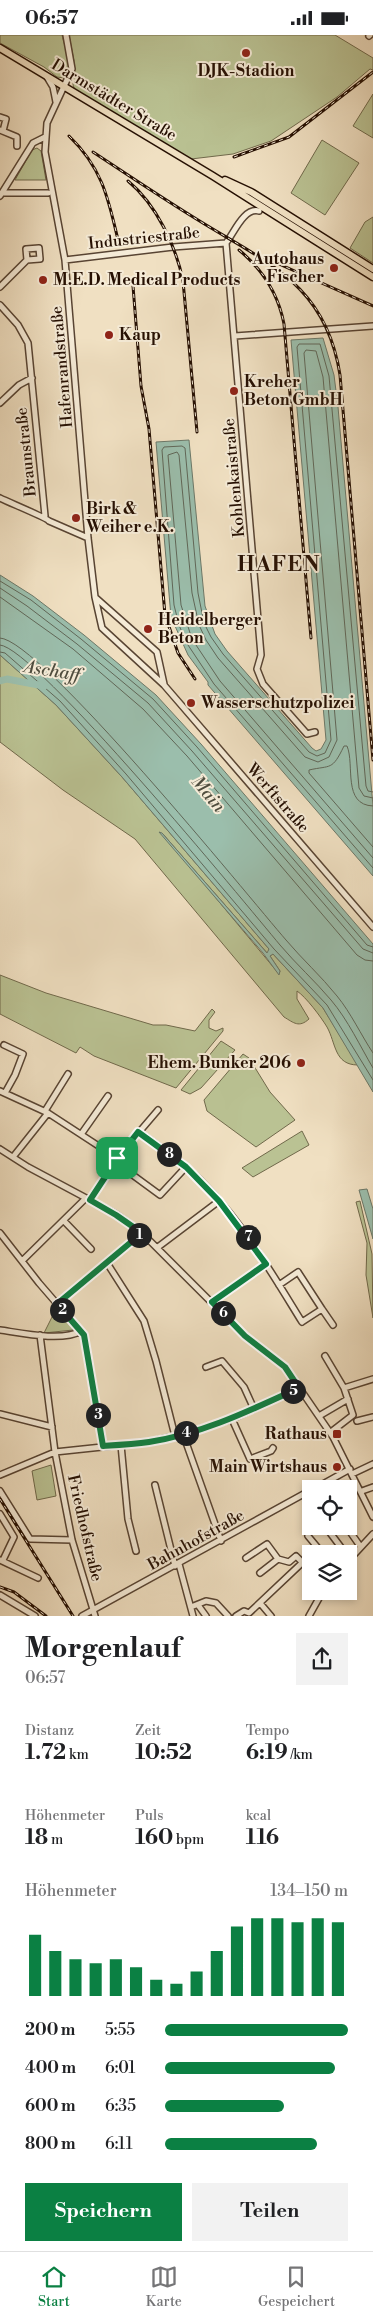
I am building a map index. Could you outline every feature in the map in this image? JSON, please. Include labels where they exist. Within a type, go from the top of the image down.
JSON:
[{"type":"main road","name":"Darmstädter Straße","points":[[0,48],[183,157],[373,277]]},
{"type":"main road","name":"Darmstädter Straße","points":[[213,176],[235,183],[251,192],[373,269]]},
{"type":"street","name":"Hafenrandstraße","points":[[66,35],[72,65],[65,86],[47,123],[44,137],[44,152],[65,260],[88,538],[95,597],[103,631],[164,685]]},
{"type":"street","points":[[46,75],[53,87],[55,104]]},
{"type":"street","points":[[0,117],[6,119],[2,131],[17,137],[17,146]]},
{"type":"street","points":[[1,195],[32,145],[44,137]]},
{"type":"street","points":[[32,145],[40,146],[44,152]]},
{"type":"street","points":[[1,195],[48,193]]},
{"type":"street","points":[[226,243],[248,212],[254,209],[259,211]]},
{"type":"street","name":"Industriestraße","points":[[65,260],[173,247],[226,243]]},
{"type":"street","name":"Kohlenkaistraße","points":[[226,243],[261,655],[257,669],[263,684],[307,734],[315,732]]},
{"type":"street","points":[[0,287],[27,260]]},
{"type":"street","name":"Braunstraße","points":[[0,305],[18,325],[26,339],[32,378],[45,516]]},
{"type":"street","points":[[235,336],[373,326]]},
{"type":"street","points":[[0,403],[19,385],[32,378]]},
{"type":"street","points":[[0,498],[28,512],[45,516],[49,521],[88,538]]},
{"type":"street","points":[[95,597],[157,652],[164,685]]},
{"type":"street","name":"Werftstraße","points":[[164,685],[373,927]]},
{"type":"street","points":[[4,1045],[23,1054],[15,1075],[3,1092],[46,1112],[82,1133],[160,1195],[186,1167]]},
{"type":"street","points":[[13,1157],[46,1112],[68,1074]]},
{"type":"street","points":[[82,1133],[108,1096]]},
{"type":"street","points":[[22,1260],[88,1199],[138,1132],[158,1110]]},
{"type":"street","points":[[138,1132],[186,1167],[219,1201],[266,1264],[302,1322],[322,1309]]},
{"type":"street","points":[[0,1149],[116,1215],[142,1233],[245,1336],[285,1367],[331,1432],[362,1491],[373,1517]]},
{"type":"street","points":[[158,1247],[219,1201]]},
{"type":"street","points":[[64,1221],[91,1249]]},
{"type":"street","points":[[0,1233],[81,1331],[85,1341],[103,1446]]},
{"type":"street","points":[[57,1304],[142,1233]]},
{"type":"street","points":[[107,1263],[144,1321],[175,1436]]},
{"type":"street","points":[[212,1302],[266,1264]]},
{"type":"street","points":[[279,1285],[298,1272],[333,1325]]},
{"type":"street","points":[[0,1330],[40,1335],[70,1335],[81,1331]]},
{"type":"street","name":"Friedhofstraße","points":[[40,1335],[52,1427],[72,1540],[95,1616]]},
{"type":"street","points":[[325,1356],[344,1388],[353,1412],[353,1415],[331,1432]]},
{"type":"street","points":[[206,1367],[222,1361],[244,1387],[254,1409]]},
{"type":"street","points":[[344,1388],[373,1379]]},
{"type":"street","points":[[0,1475],[56,1452],[149,1442],[183,1434],[232,1419],[299,1388]]},
{"type":"street","points":[[319,1415],[348,1399]]},
{"type":"street","points":[[0,1414],[52,1427]]},
{"type":"street","points":[[358,1421],[373,1417]]},
{"type":"street","points":[[232,1419],[250,1459],[271,1451],[273,1448]]},
{"type":"street","points":[[183,1434],[222,1541]]},
{"type":"street","points":[[121,1445],[128,1519],[136,1551]]},
{"type":"street","name":"Bahnhofstraße","points":[[332,1480],[351,1471],[373,1465]]},
{"type":"street","points":[[155,1485],[193,1616]]},
{"type":"street","points":[[362,1491],[373,1487]]},
{"type":"street","points":[[0,1491],[30,1539],[72,1540]]},
{"type":"street","name":"Bahnhofstraße","points":[[82,1616],[222,1541],[302,1495]]},
{"type":"street","points":[[0,1514],[14,1537],[1,1560],[38,1578]]},
{"type":"street","points":[[357,1550],[373,1534]]},
{"type":"street","points":[[352,1535],[360,1546]]},
{"type":"street","points":[[308,1536],[316,1545]]},
{"type":"street","points":[[246,1558],[267,1544],[278,1559],[289,1562],[296,1556],[302,1562]]},
{"type":"street","points":[[260,1573],[278,1559]]},
{"type":"street","points":[[236,1616],[244,1611],[250,1614],[302,1564]]},
{"type":"street","points":[[0,1595],[35,1616]]},
{"type":"street","points":[[308,1616],[318,1600]]},
{"type":"street","points":[[191,1607],[206,1601],[216,1603],[228,1616]]},
{"type":"street","points":[[260,1603],[271,1616]]},
{"type":"street","points":[[198,1605],[206,1616]]},
{"type":"shaded area","points":[[0,35],[62,35],[69,62],[64,78],[57,77],[44,67],[0,43]]},
{"type":"shaded area","points":[[69,35],[335,35],[373,58],[373,70],[370,69],[337,97],[271,141],[233,154],[191,159],[75,90],[73,85],[74,61]]},
{"type":"shaded area","points":[[373,94],[373,138],[353,126]]},
{"type":"shaded area","points":[[322,140],[359,163],[325,215],[291,193]]},
{"type":"shaded area","points":[[37,148],[41,151],[46,180],[15,180],[32,150]]},
{"type":"shaded area","points":[[373,217],[373,263],[350,248],[365,222]]},
{"type":"shaded area","points":[[0,655],[56,705],[122,777],[269,949],[268,954],[162,833],[279,974],[280,971],[270,956],[273,954],[323,1008],[358,1065],[350,1064],[340,1057],[324,1023],[309,1002],[297,991],[297,999],[309,1019],[299,1024],[284,1017],[135,839],[63,790],[0,742]]},
{"type":"shaded area","points":[[0,975],[46,993],[153,1025],[166,1025],[195,1031],[212,1009],[215,1012],[209,1020],[209,1028],[216,1031],[223,1028],[223,1031],[176,1088],[94,1056],[80,1047],[76,1053],[0,1014]]},
{"type":"shaded area","points":[[221,1041],[235,1050],[201,1088],[190,1094],[181,1090]]},
{"type":"shaded area","points":[[243,1054],[249,1058],[270,1092],[295,1120],[256,1147],[207,1111],[204,1100]]},
{"type":"shaded area","points":[[302,1131],[309,1145],[253,1177],[242,1168]]},
{"type":"shaded area","points":[[360,1201],[372,1254],[373,1318],[366,1275],[367,1243],[356,1202]]},
{"type":"shaded area","points":[[56,1309],[73,1326],[73,1330],[44,1333]]},
{"type":"shaded area","points":[[51,1465],[56,1496],[37,1500],[32,1471]]},
{"type":"water","points":[[323,338],[334,375],[338,407],[373,806],[373,876],[208,685],[208,682],[188,655],[171,617],[156,442],[189,440],[205,606],[215,634],[227,651],[312,748],[316,751],[321,749],[326,740],[291,340]]},
{"type":"water","name":"Main","points":[[0,575],[33,596],[84,635],[156,695],[201,744],[373,944],[373,1092],[323,1008],[273,954],[270,956],[280,971],[279,975],[263,953],[159,832],[162,833],[267,953],[269,949],[122,777],[56,705],[0,655]]},
{"type":"water","points":[[367,1189],[373,1209],[373,1239],[359,1190]]},
{"type":"waterway","name":"Aschaff","points":[[0,681],[7,679],[44,686]]},
{"type":"railway","points":[[234,157],[289,137],[373,72]]},
{"type":"railway","points":[[69,136],[89,160],[102,184],[111,210],[118,240]]},
{"type":"railway","points":[[93,152],[270,264],[290,279],[307,297],[322,318],[333,344],[340,375],[373,760]]},
{"type":"railway","points":[[128,181],[138,190],[156,214],[170,240],[180,268],[183,281],[197,432]]},
{"type":"railway","points":[[239,250],[268,283],[278,302],[284,324],[311,638]]},
{"type":"railway","points":[[279,264],[373,306]]},
{"type":"railway","points":[[133,286],[141,386],[149,429],[165,615],[178,653],[195,679]]},
{"type":"railway","points":[[0,1499],[73,1616]]},
{"type":"railway","points":[[0,1587],[14,1592],[46,1616]]},
{"type":"place","name":"DJK-Stadion","points":[[246,53]]},
{"type":"place","name":"Autohaus Fischer","points":[[334,268]]},
{"type":"place","name":"M.E.D. Medical Products","points":[[43,280]]},
{"type":"place","name":"Kaup","points":[[109,335]]},
{"type":"place","name":"Kreher Beton GmbH","points":[[234,391]]},
{"type":"place","name":"Birk & Weiher e.K.","points":[[76,518]]},
{"type":"place","name":"Heidelberger Beton","points":[[148,629]]},
{"type":"place","name":"Wasserschutzpolizei","points":[[191,703]]},
{"type":"place","name":"Ehem. Bunker 206","points":[[301,1063]]},
{"type":"place","name":"Rathaus","points":[[337,1434]]},
{"type":"place","name":"Main Wirtshaus","points":[[337,1467]]},
{"type":"district","name":"HAFEN","points":[[279,565]]},
{"type":"route","points":[[138,1132],[186,1167],[239,1225],[266,1264],[212,1302],[245,1336],[285,1367],[299,1388],[232,1419],[183,1434],[149,1442],[103,1446],[84,1335],[57,1304],[142,1233],[90,1200],[117,1158],[138,1132]]}]
